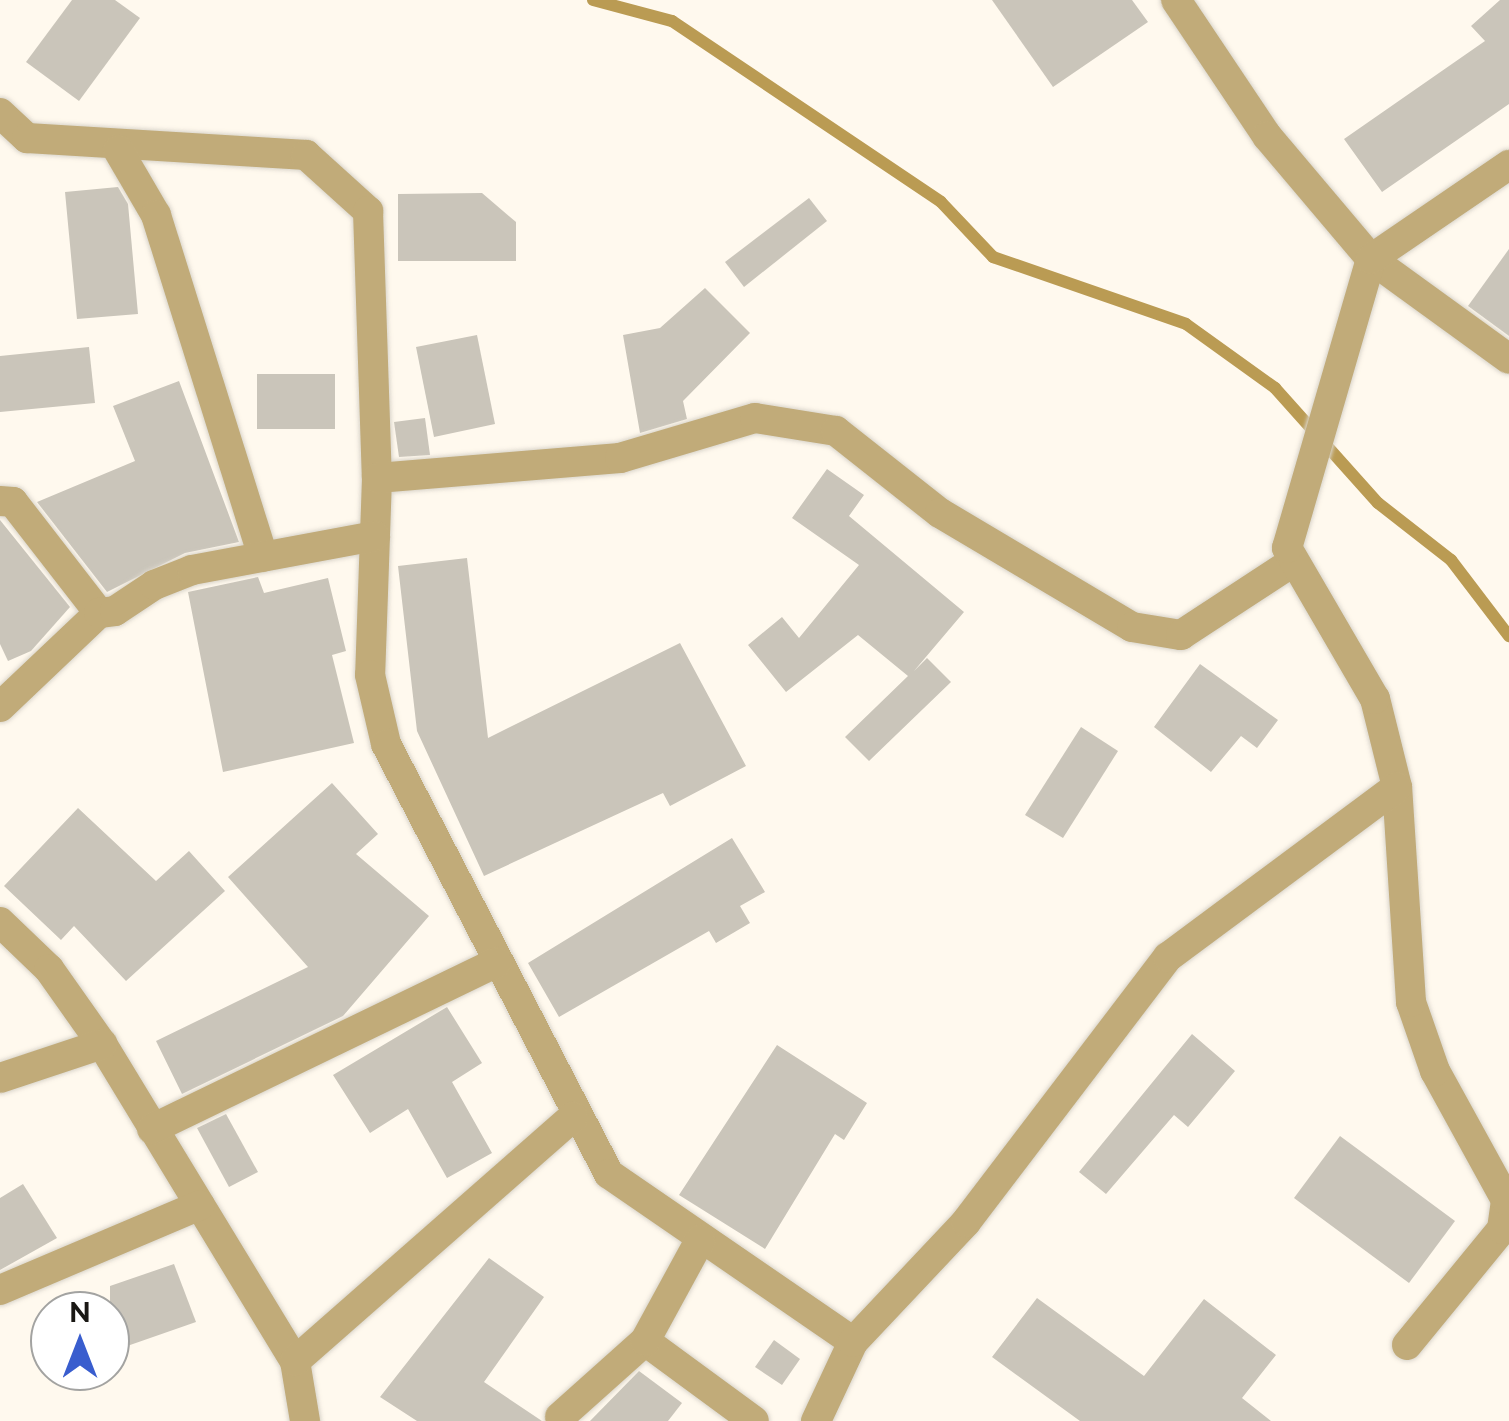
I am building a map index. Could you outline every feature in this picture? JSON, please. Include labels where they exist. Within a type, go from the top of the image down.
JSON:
[{"type":"street","points":[[1176,0],[1267,136],[1371,259],[1509,359]]},
{"type":"street","points":[[0,113],[27,138],[118,150],[306,155],[368,212],[377,478],[370,675],[386,744],[573,1116],[609,1174],[853,1342]]},
{"type":"street","points":[[118,150],[156,215],[263,557]]},
{"type":"street","points":[[1408,1346],[1502,1229],[1506,1200],[1435,1071],[1412,1002],[1398,787],[1375,699],[1287,548],[1371,259],[1509,165]]},
{"type":"street","points":[[377,478],[620,458],[755,418],[836,431],[940,513],[1132,627],[1181,636],[1294,561]]},
{"type":"street","points":[[0,501],[13,502],[99,613]]},
{"type":"street","points":[[0,707],[99,613],[192,570],[375,536]]},
{"type":"street","points":[[816,1421],[853,1342],[966,1222],[1168,957],[1398,787]]},
{"type":"street","points":[[0,922],[49,970],[102,1044],[294,1361],[305,1421]]},
{"type":"street","points":[[152,1128],[496,962]]},
{"type":"street","points":[[0,1078],[102,1044]]},
{"type":"street","points":[[294,1361],[573,1116]]},
{"type":"street","points":[[0,1290],[200,1205]]},
{"type":"street","points":[[560,1417],[645,1341],[700,1240]]},
{"type":"street","points":[[645,1341],[754,1421]]},
{"type":"building","points":[[72,0],[115,0],[140,18],[79,101],[26,62]]},
{"type":"building","points":[[992,0],[1132,0],[1148,22],[1053,87]]},
{"type":"building","points":[[1500,0],[1509,0],[1509,104],[1382,192],[1344,139],[1485,41],[1471,26]]},
{"type":"building","points":[[118,187],[128,204],[138,314],[77,319],[65,192]]},
{"type":"building","points":[[482,193],[516,222],[516,261],[398,261],[398,194]]},
{"type":"building","points":[[809,198],[827,221],[744,287],[725,262]]},
{"type":"building","points":[[1509,249],[1509,336],[1468,306]]},
{"type":"building","points":[[705,288],[750,333],[683,401],[687,419],[640,433],[623,335],[660,328]]},
{"type":"building","points":[[477,335],[495,424],[434,437],[416,347]]},
{"type":"building","points":[[89,347],[95,403],[0,412],[0,356]]},
{"type":"building","points":[[257,374],[335,374],[335,429],[257,429]]},
{"type":"building","points":[[179,381],[239,542],[185,553],[107,592],[37,502],[135,461],[113,406]]},
{"type":"building","points":[[425,418],[430,455],[399,457],[394,422]]},
{"type":"building","points":[[827,469],[864,495],[849,516],[964,612],[914,671],[927,658],[951,682],[869,761],[845,737],[908,676],[858,635],[786,692],[748,645],[782,617],[799,638],[859,565],[792,518]]},
{"type":"building","points":[[0,520],[70,607],[31,651],[8,661],[0,644]]},
{"type":"building","points":[[467,558],[488,738],[680,643],[746,766],[670,806],[663,793],[484,876],[417,731],[398,566]]},
{"type":"building","points":[[258,577],[264,593],[328,578],[346,651],[332,655],[354,743],[223,772],[188,592]]},
{"type":"building","points":[[1200,664],[1278,720],[1257,748],[1241,736],[1211,772],[1154,727]]},
{"type":"building","points":[[1081,727],[1118,751],[1063,838],[1025,815]]},
{"type":"building","points":[[332,783],[378,834],[356,854],[429,916],[343,1016],[182,1094],[156,1041],[308,967],[228,877]]},
{"type":"building","points":[[78,808],[156,881],[189,851],[225,891],[126,981],[74,926],[61,940],[4,886]]},
{"type":"building","points":[[732,838],[765,892],[740,906],[750,923],[716,943],[709,931],[559,1017],[528,963]]},
{"type":"building","points":[[447,1007],[482,1063],[452,1082],[492,1153],[447,1178],[408,1109],[370,1133],[333,1075]]},
{"type":"building","points":[[1192,1034],[1235,1071],[1188,1127],[1174,1115],[1106,1194],[1079,1172]]},
{"type":"building","points":[[777,1045],[867,1103],[844,1140],[835,1134],[765,1249],[679,1195]]},
{"type":"building","points":[[226,1114],[258,1172],[229,1187],[197,1128]]},
{"type":"building","points":[[1340,1136],[1455,1221],[1409,1283],[1294,1198]]},
{"type":"building","points":[[23,1184],[57,1238],[0,1270],[0,1198]]},
{"type":"building","points":[[489,1258],[544,1297],[484,1382],[542,1421],[417,1421],[380,1397]]},
{"type":"building","points":[[174,1264],[196,1322],[130,1345],[130,1291],[110,1291],[110,1286]]},
{"type":"building","points":[[1037,1298],[1144,1376],[1204,1299],[1276,1355],[1242,1398],[1271,1421],[1080,1421],[992,1357]]},
{"type":"building","points":[[774,1340],[800,1359],[782,1385],[755,1367]]},
{"type":"building","points":[[639,1371],[682,1403],[668,1421],[590,1421]]},
{"type":"waterway","points":[[593,0],[672,21],[941,202],[993,257],[1186,324],[1275,388],[1378,503],[1451,560],[1509,636]]}]
